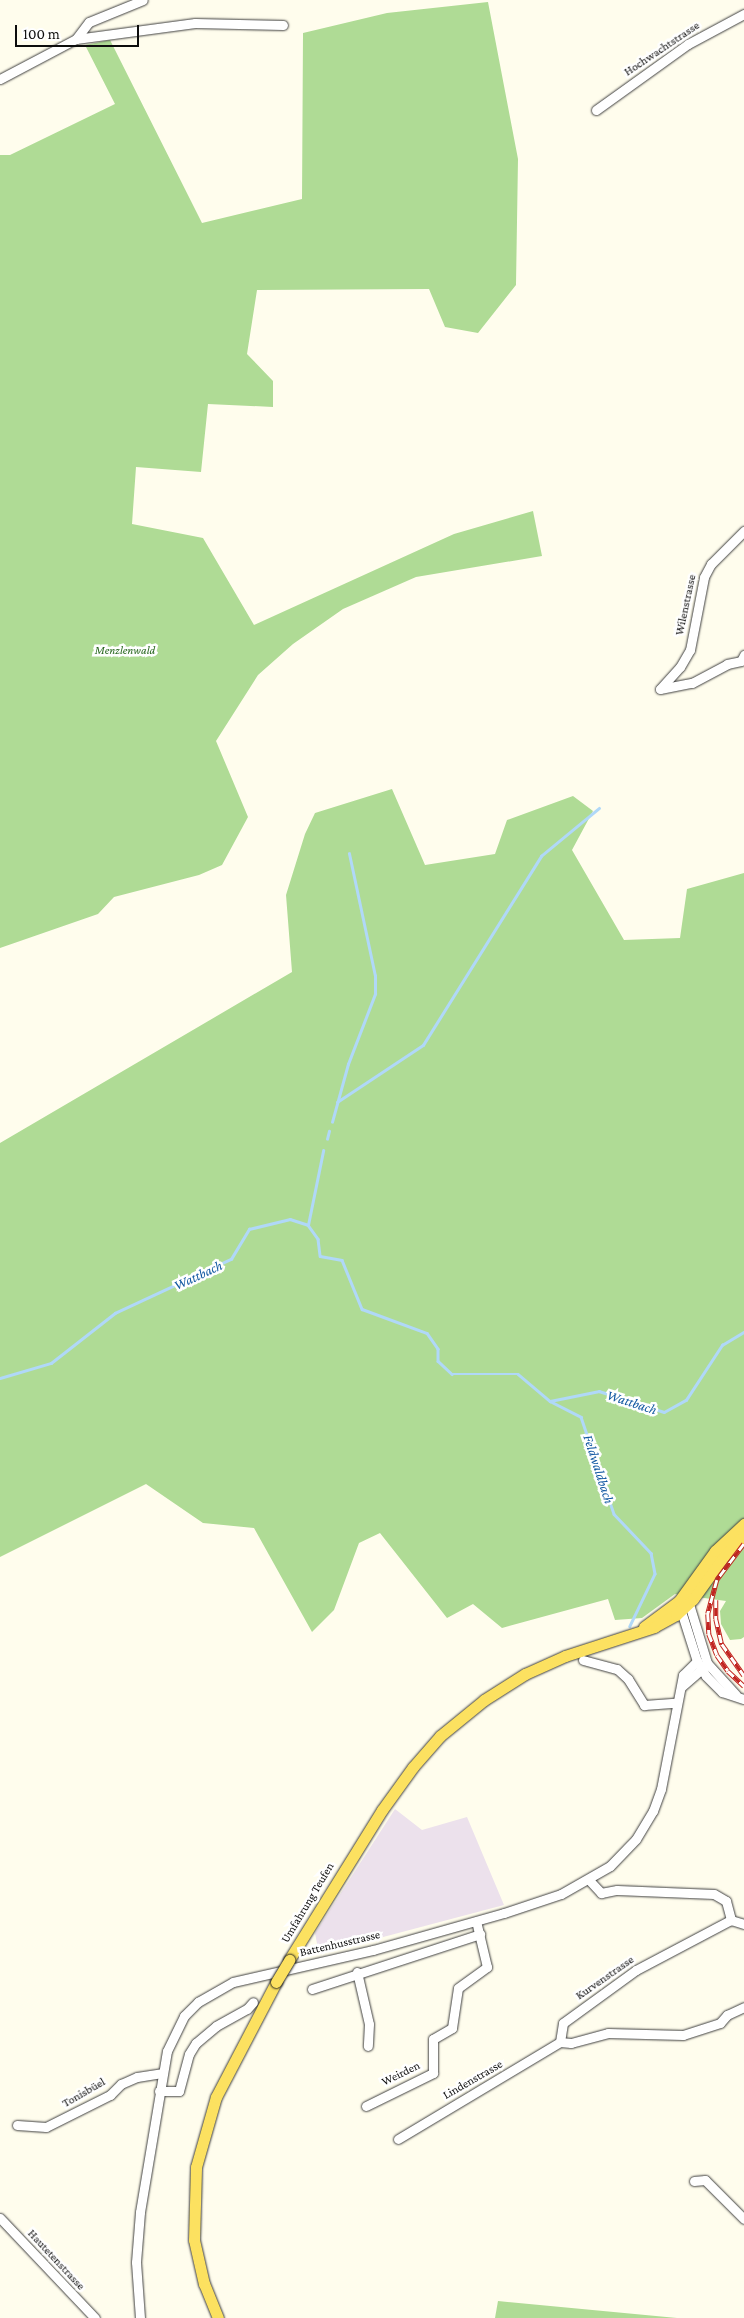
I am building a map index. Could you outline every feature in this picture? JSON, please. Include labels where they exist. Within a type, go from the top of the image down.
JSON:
[{"type":"main road","points":[[683,1606],[715,1551],[744,1524]]},
{"type":"main road","points":[[683,1606],[744,1535]]},
{"type":"main road","name":"Umfahrung Teufen","points":[[218,2318],[204,2284],[194,2240],[196,2167],[216,2097],[276,1982],[382,1810],[413,1767],[447,1730],[484,1700],[525,1674],[572,1652],[641,1630],[683,1606]]},
{"type":"street","points":[[76,39],[89,22],[143,0]]},
{"type":"street","name":"Hochwachtstrasse","points":[[596,110],[688,44],[744,14]]},
{"type":"street","points":[[0,79],[76,39],[194,23],[283,25]]},
{"type":"street","name":"Wilenstrasse","points":[[744,531],[711,564],[704,577],[690,650],[680,667],[660,689],[692,682],[727,664],[741,661],[744,655]]},
{"type":"street","points":[[683,1606],[702,1665],[722,1692],[741,1698]]},
{"type":"street","points":[[583,1660],[617,1669],[628,1679],[644,1705],[676,1704]]},
{"type":"street","name":"Battenhusstrasse","points":[[140,2318],[136,2243],[162,2073],[171,2040],[184,2016],[198,2002],[219,1989],[255,1976],[366,1952],[476,1921],[541,1902],[589,1880],[621,1857],[649,1820],[661,1789],[676,1704],[685,1671],[702,1665]]},
{"type":"street","points":[[589,1880],[601,1893],[617,1890],[714,1894],[726,1901],[731,1920],[744,1924]]},
{"type":"street","name":"Kurvenstrasse","points":[[560,2042],[563,2023],[636,1970],[731,1920]]},
{"type":"street","name":"Weirden","points":[[366,2106],[433,2073],[433,2039],[452,2028],[458,1988],[487,1967],[476,1921]]},
{"type":"street","points":[[312,1989],[357,1972],[480,1934]]},
{"type":"street","points":[[357,1972],[369,2024],[368,2046]]},
{"type":"street","points":[[159,2091],[178,2091],[189,2054],[196,2043],[216,2026],[247,2009],[253,2002]]},
{"type":"street","points":[[560,2042],[571,2043],[608,2033],[683,2035],[720,2023],[727,2015],[744,2007]]},
{"type":"street","name":"Lindenstrasse","points":[[398,2139],[560,2042]]},
{"type":"street","name":"Tonisbüel","points":[[17,2126],[46,2127],[110,2095],[121,2084],[137,2077],[162,2073]]},
{"type":"street","points":[[694,2181],[705,2180],[744,2219]]},
{"type":"street","name":"Hautetenstrasse","points":[[0,2218],[95,2318]]},
{"type":"shaded area","points":[[395,1809],[422,1830],[467,1817],[504,1905],[319,1954],[315,1933]]},
{"type":"green space","name":"Menzlenwald","points":[[488,2],[518,159],[516,285],[478,333],[445,327],[429,289],[257,290],[247,354],[273,381],[273,407],[208,404],[201,472],[136,467],[132,524],[203,538],[254,625],[454,534],[533,511],[542,556],[416,577],[343,609],[293,644],[258,675],[216,741],[248,817],[222,865],[199,875],[114,897],[98,914],[0,948],[0,155],[10,155],[115,104],[85,45],[110,40],[202,223],[302,199],[303,33],[387,13]]},
{"type":"green space","points":[[392,789],[425,865],[495,854],[507,820],[573,796],[593,811],[572,850],[624,940],[680,938],[687,889],[744,873],[744,1637],[741,1639],[730,1640],[721,1624],[720,1611],[726,1601],[675,1594],[642,1618],[615,1620],[608,1599],[502,1628],[473,1604],[447,1618],[380,1533],[359,1543],[334,1610],[312,1632],[254,1528],[203,1523],[146,1484],[0,1557],[0,1143],[292,972],[286,895],[305,834],[315,813]]},
{"type":"green space","points":[[498,2301],[677,2318],[495,2318]]},
{"type":"waterway","points":[[337,1102],[423,1045],[541,856],[599,808]]},
{"type":"waterway","points":[[332,1122],[348,1064],[375,994],[375,976],[349,854]]},
{"type":"waterway","points":[[327,1139],[329,1131]]},
{"type":"waterway","points":[[308,1225],[323,1151]]},
{"type":"waterway","name":"Wattbach","points":[[0,1378],[51,1363],[115,1313],[231,1259],[249,1229],[290,1219],[308,1225],[318,1239],[320,1256],[342,1260],[362,1309],[427,1333],[438,1349],[438,1361],[452,1374],[518,1374],[550,1401],[599,1391],[664,1412],[686,1400],[722,1345],[744,1332]]},
{"type":"waterway","name":"Feldwaldbach","points":[[550,1401],[581,1417],[614,1514],[651,1553],[655,1574],[630,1626]]},
{"type":"railway","points":[[744,1544],[717,1580],[708,1614],[709,1634],[717,1655],[728,1671],[744,1686]]},
{"type":"railway","points":[[716,1600],[716,1619],[722,1644],[744,1675]]}]
